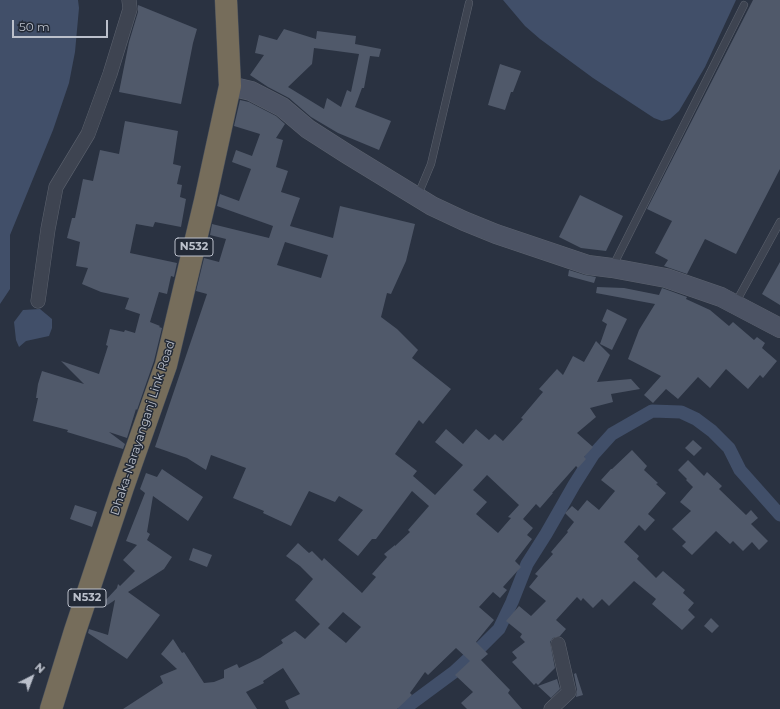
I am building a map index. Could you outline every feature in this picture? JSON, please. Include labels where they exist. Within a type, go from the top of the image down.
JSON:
[{"type":"highway","name":"Dhaka-Narayanganj Link Road","points":[[51,709],[64,665],[123,487],[166,365],[205,201],[230,86],[226,0]]},
{"type":"street","points":[[38,301],[48,229],[56,187],[88,134],[110,74],[130,9],[129,0]]},
{"type":"street","points":[[230,86],[251,91],[282,108],[315,133],[432,206],[464,221],[496,234],[588,265],[666,278],[721,297],[780,328]]},
{"type":"street","points":[[551,709],[569,692],[558,644]]},
{"type":"lane","points":[[417,196],[431,164],[469,3]]},
{"type":"lane","points":[[612,268],[744,5]]},
{"type":"lane","points":[[735,304],[780,222]]},
{"type":"water","points":[[0,0],[78,0],[79,8],[75,52],[69,83],[53,130],[10,235],[10,289],[0,304]]},
{"type":"water","points":[[503,0],[736,0],[705,67],[679,111],[670,119],[662,121],[654,118],[593,78],[540,39],[525,26]]},
{"type":"water","points":[[40,309],[52,319],[52,328],[49,336],[26,341],[19,347],[16,340],[14,322],[23,310]]},
{"type":"building","points":[[753,0],[780,0],[780,169],[736,254],[705,239],[687,274],[664,266],[668,260],[655,253],[672,221],[647,209]]},
{"type":"building","points":[[138,5],[197,29],[181,104],[119,92],[129,42],[138,12]]},
{"type":"building","points":[[284,29],[316,39],[317,31],[356,36],[355,44],[381,49],[379,57],[370,56],[364,88],[362,88],[355,107],[391,121],[379,150],[338,133],[311,117],[289,98],[250,75],[264,55],[255,53],[259,35],[277,40]],"holes":[[[314,48],[359,54],[351,92],[347,90],[341,107],[327,98],[324,109],[288,87],[312,64]]]},
{"type":"building","points":[[500,64],[521,71],[513,92],[511,92],[505,110],[488,105]]},
{"type":"building","points":[[240,100],[249,102],[276,116],[285,124],[276,138],[283,140],[276,167],[288,171],[281,192],[300,198],[290,226],[333,238],[340,206],[415,224],[406,261],[391,294],[387,293],[381,317],[397,329],[418,350],[412,358],[451,389],[423,424],[419,420],[395,454],[417,471],[413,476],[435,495],[463,465],[435,442],[446,429],[463,444],[476,429],[489,440],[495,434],[503,441],[523,419],[521,418],[543,392],[539,389],[557,369],[563,375],[573,356],[584,362],[596,341],[610,355],[597,382],[631,379],[640,389],[611,394],[613,402],[590,408],[596,417],[577,433],[593,447],[584,457],[586,459],[578,468],[576,466],[540,508],[536,504],[523,519],[533,528],[527,535],[532,539],[515,561],[521,567],[503,587],[507,590],[500,598],[493,592],[479,607],[494,620],[476,642],[488,654],[481,660],[510,690],[508,693],[522,709],[467,709],[461,703],[473,692],[455,675],[470,661],[456,648],[428,675],[425,672],[410,693],[412,695],[397,709],[289,709],[285,701],[300,694],[283,668],[263,681],[264,683],[246,692],[257,709],[123,709],[163,683],[160,676],[177,669],[161,654],[173,639],[182,653],[184,652],[204,683],[214,682],[224,678],[224,670],[237,664],[239,668],[260,658],[283,643],[281,640],[295,631],[305,639],[320,624],[295,600],[313,579],[300,566],[286,556],[298,543],[309,553],[312,551],[322,561],[324,558],[362,593],[376,577],[372,574],[387,557],[384,554],[410,532],[408,530],[429,506],[412,491],[376,539],[372,539],[358,556],[338,540],[363,510],[339,496],[335,502],[309,491],[291,526],[263,513],[264,511],[233,498],[246,468],[211,455],[206,470],[187,458],[155,447],[207,294],[196,291],[204,258],[219,262],[226,239],[210,235],[212,224],[269,238],[273,226],[217,206],[220,194],[239,201],[251,169],[232,162],[236,150],[252,156],[260,134],[234,126]],"holes":[[[285,242],[328,255],[321,278],[277,265]],[[487,475],[519,505],[508,517],[511,518],[498,533],[476,514],[487,502],[473,490]],[[343,612],[361,627],[346,643],[328,628]]]},
{"type":"building","points":[[125,121],[178,131],[173,164],[181,166],[177,184],[182,185],[180,197],[186,199],[181,227],[155,222],[153,227],[136,224],[130,253],[177,263],[174,277],[171,276],[167,294],[159,292],[150,322],[162,328],[154,361],[127,438],[109,432],[125,444],[123,449],[67,432],[68,430],[33,421],[38,398],[36,398],[38,384],[42,371],[84,384],[61,361],[99,374],[108,346],[106,345],[110,329],[124,332],[125,330],[135,333],[140,314],[125,309],[129,298],[101,292],[82,284],[88,268],[76,266],[80,242],[67,238],[72,218],[75,218],[83,179],[93,181],[100,150],[119,154]]},
{"type":"building","points":[[580,195],[623,216],[606,251],[581,248],[559,237]]},
{"type":"building","points":[[780,262],[780,305],[762,294]]},
{"type":"building","points":[[569,270],[596,277],[594,283],[568,276]]},
{"type":"building","points":[[597,287],[624,288],[659,295],[662,288],[687,297],[686,299],[710,310],[729,326],[733,322],[754,340],[757,337],[765,343],[762,348],[777,361],[763,378],[760,375],[748,389],[726,369],[710,388],[698,377],[678,399],[666,389],[653,403],[644,395],[661,376],[628,359],[639,330],[655,304],[596,293]]},
{"type":"building","points":[[607,309],[627,319],[612,350],[600,344],[607,324],[602,321]]},
{"type":"building","points":[[693,440],[702,448],[694,456],[685,448]]},
{"type":"building","points":[[632,450],[647,466],[644,470],[666,493],[648,514],[655,520],[645,531],[639,525],[624,542],[639,556],[637,559],[656,578],[663,571],[685,590],[683,593],[694,603],[688,610],[695,617],[682,630],[652,604],[656,599],[634,581],[609,606],[602,599],[593,608],[583,598],[581,601],[577,597],[556,620],[566,629],[560,636],[553,638],[550,642],[555,668],[538,685],[536,683],[534,685],[512,662],[517,658],[512,652],[525,642],[520,637],[522,634],[506,621],[519,606],[531,616],[546,601],[529,587],[538,576],[535,574],[553,554],[551,552],[568,532],[567,531],[574,522],[565,513],[572,506],[578,511],[587,500],[599,510],[615,491],[601,480]]},
{"type":"building","points":[[688,460],[704,476],[707,472],[722,486],[719,489],[746,515],[751,510],[758,518],[751,524],[768,541],[759,550],[752,542],[743,551],[733,541],[730,544],[716,531],[692,555],[682,546],[686,542],[672,529],[691,511],[680,502],[693,487],[678,470]]},
{"type":"building","points":[[162,469],[203,497],[188,521],[153,496],[147,532],[150,534],[147,540],[172,557],[164,569],[128,592],[160,615],[127,659],[88,633],[89,629],[108,635],[115,600],[106,606],[103,603],[117,588],[118,584],[120,586],[135,571],[123,560],[137,545],[126,541],[145,493],[140,489],[146,473],[157,477]]},
{"type":"building","points":[[75,505],[97,512],[92,527],[70,519]]},
{"type":"building","points":[[193,548],[212,555],[207,567],[189,560]]},
{"type":"building","points":[[711,618],[719,626],[712,633],[704,626]]},
{"type":"building","points":[[576,673],[583,695],[576,697],[577,690],[574,674]]},
{"type":"building","points":[[557,679],[560,689],[551,698],[538,686]]},
{"type":"waterway","points":[[404,709],[454,672],[499,629],[512,602],[527,564],[593,455],[612,434],[652,411],[681,412],[696,419],[712,431],[729,448],[740,470],[780,515]]}]
